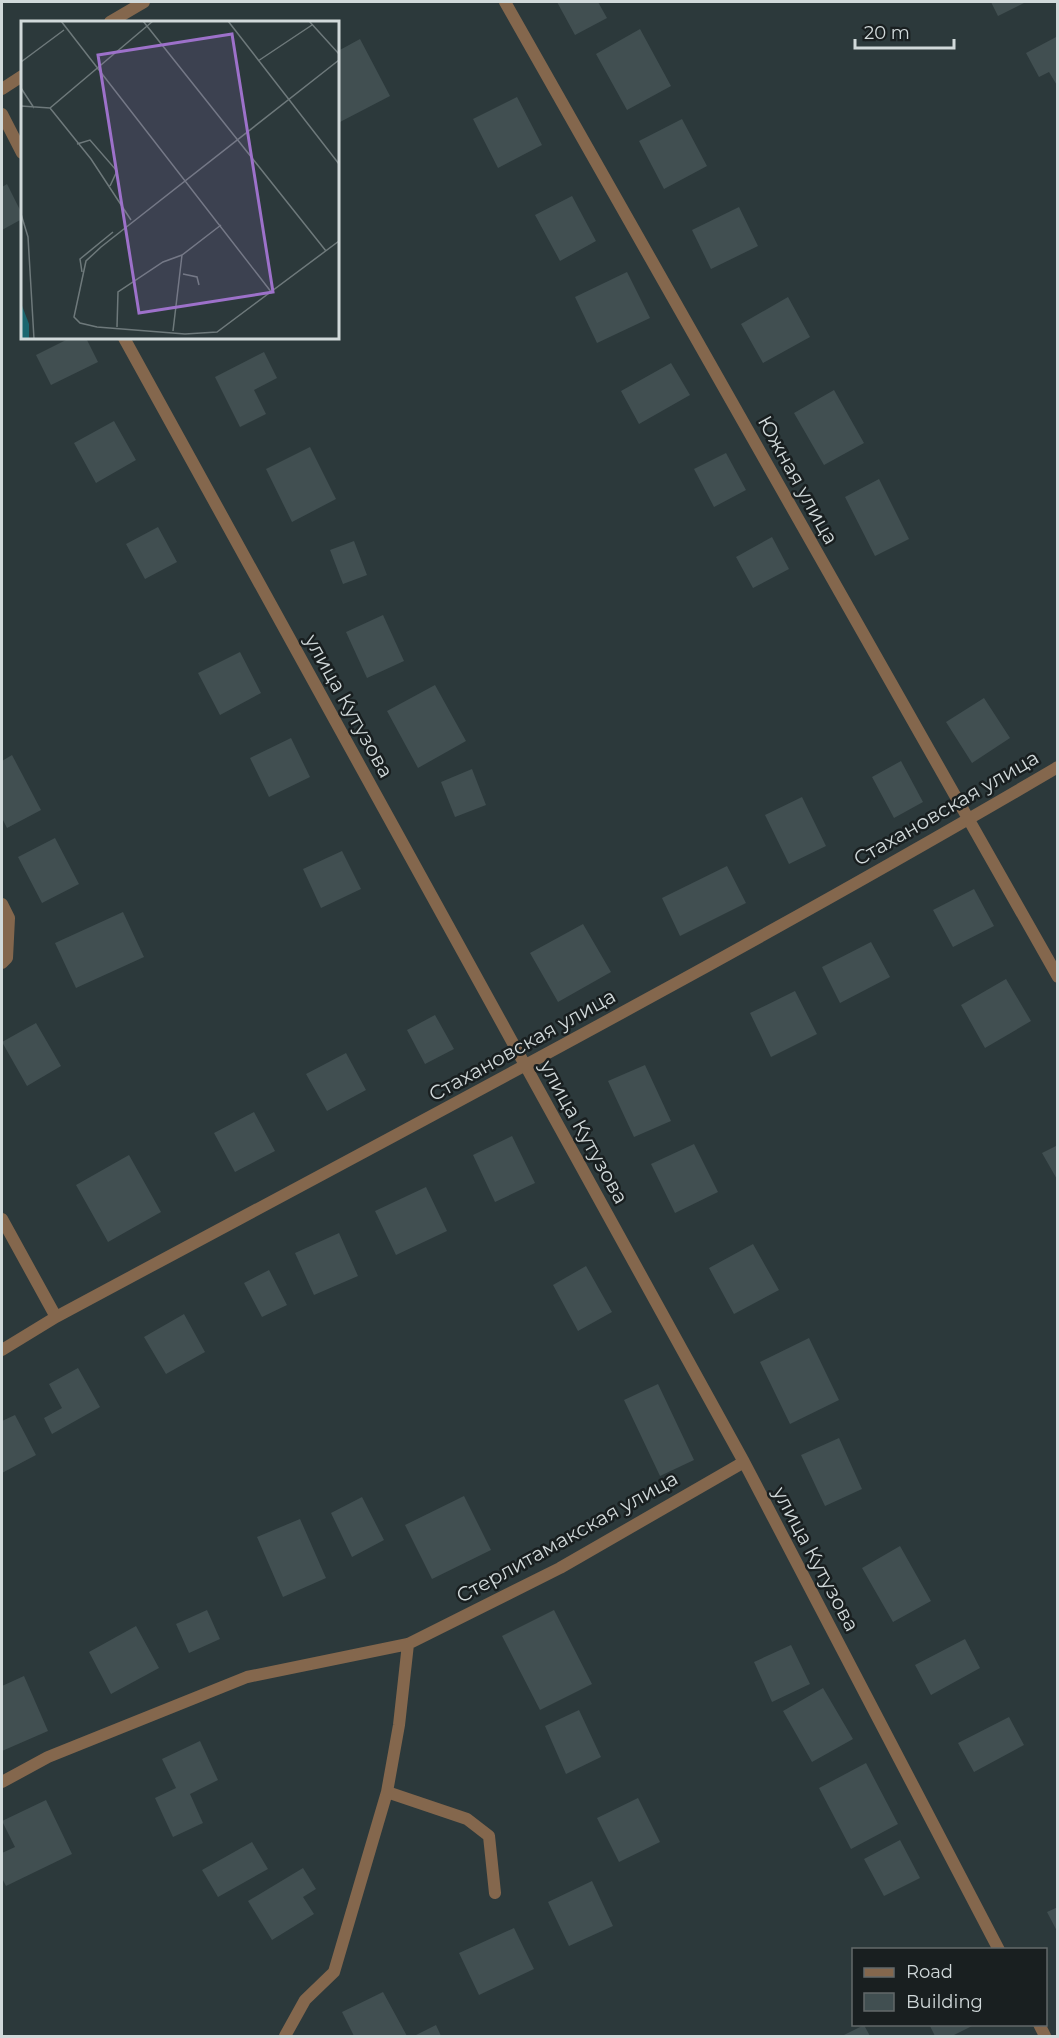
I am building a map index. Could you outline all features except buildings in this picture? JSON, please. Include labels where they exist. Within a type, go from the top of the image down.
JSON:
[{"type":"street","points":[[112,21],[144,2]]},
{"type":"street","name":"Южная улица","points":[[505,2],[1058,976]]},
{"type":"street","points":[[2,89],[21,77]]},
{"type":"street","points":[[2,114],[21,151]]},
{"type":"street","name":"улица Кутузова","points":[[125,339],[744,1462],[998,1948]]},
{"type":"street","name":"Стахановская улица","points":[[4,1347],[525,1066],[968,820],[1058,767]]},
{"type":"street","points":[[2,904],[9,918],[7,958],[2,963]]},
{"type":"street","points":[[2,1220],[56,1317]]},
{"type":"street","name":"Стерлитамакская улица","points":[[2,1782],[48,1757],[247,1677],[408,1644],[560,1568],[744,1462]]},
{"type":"street","points":[[285,2037],[305,2000],[334,1972],[387,1792],[399,1725],[408,1644]]},
{"type":"street","points":[[387,1792],[467,1819],[489,1836],[495,1893]]}]
